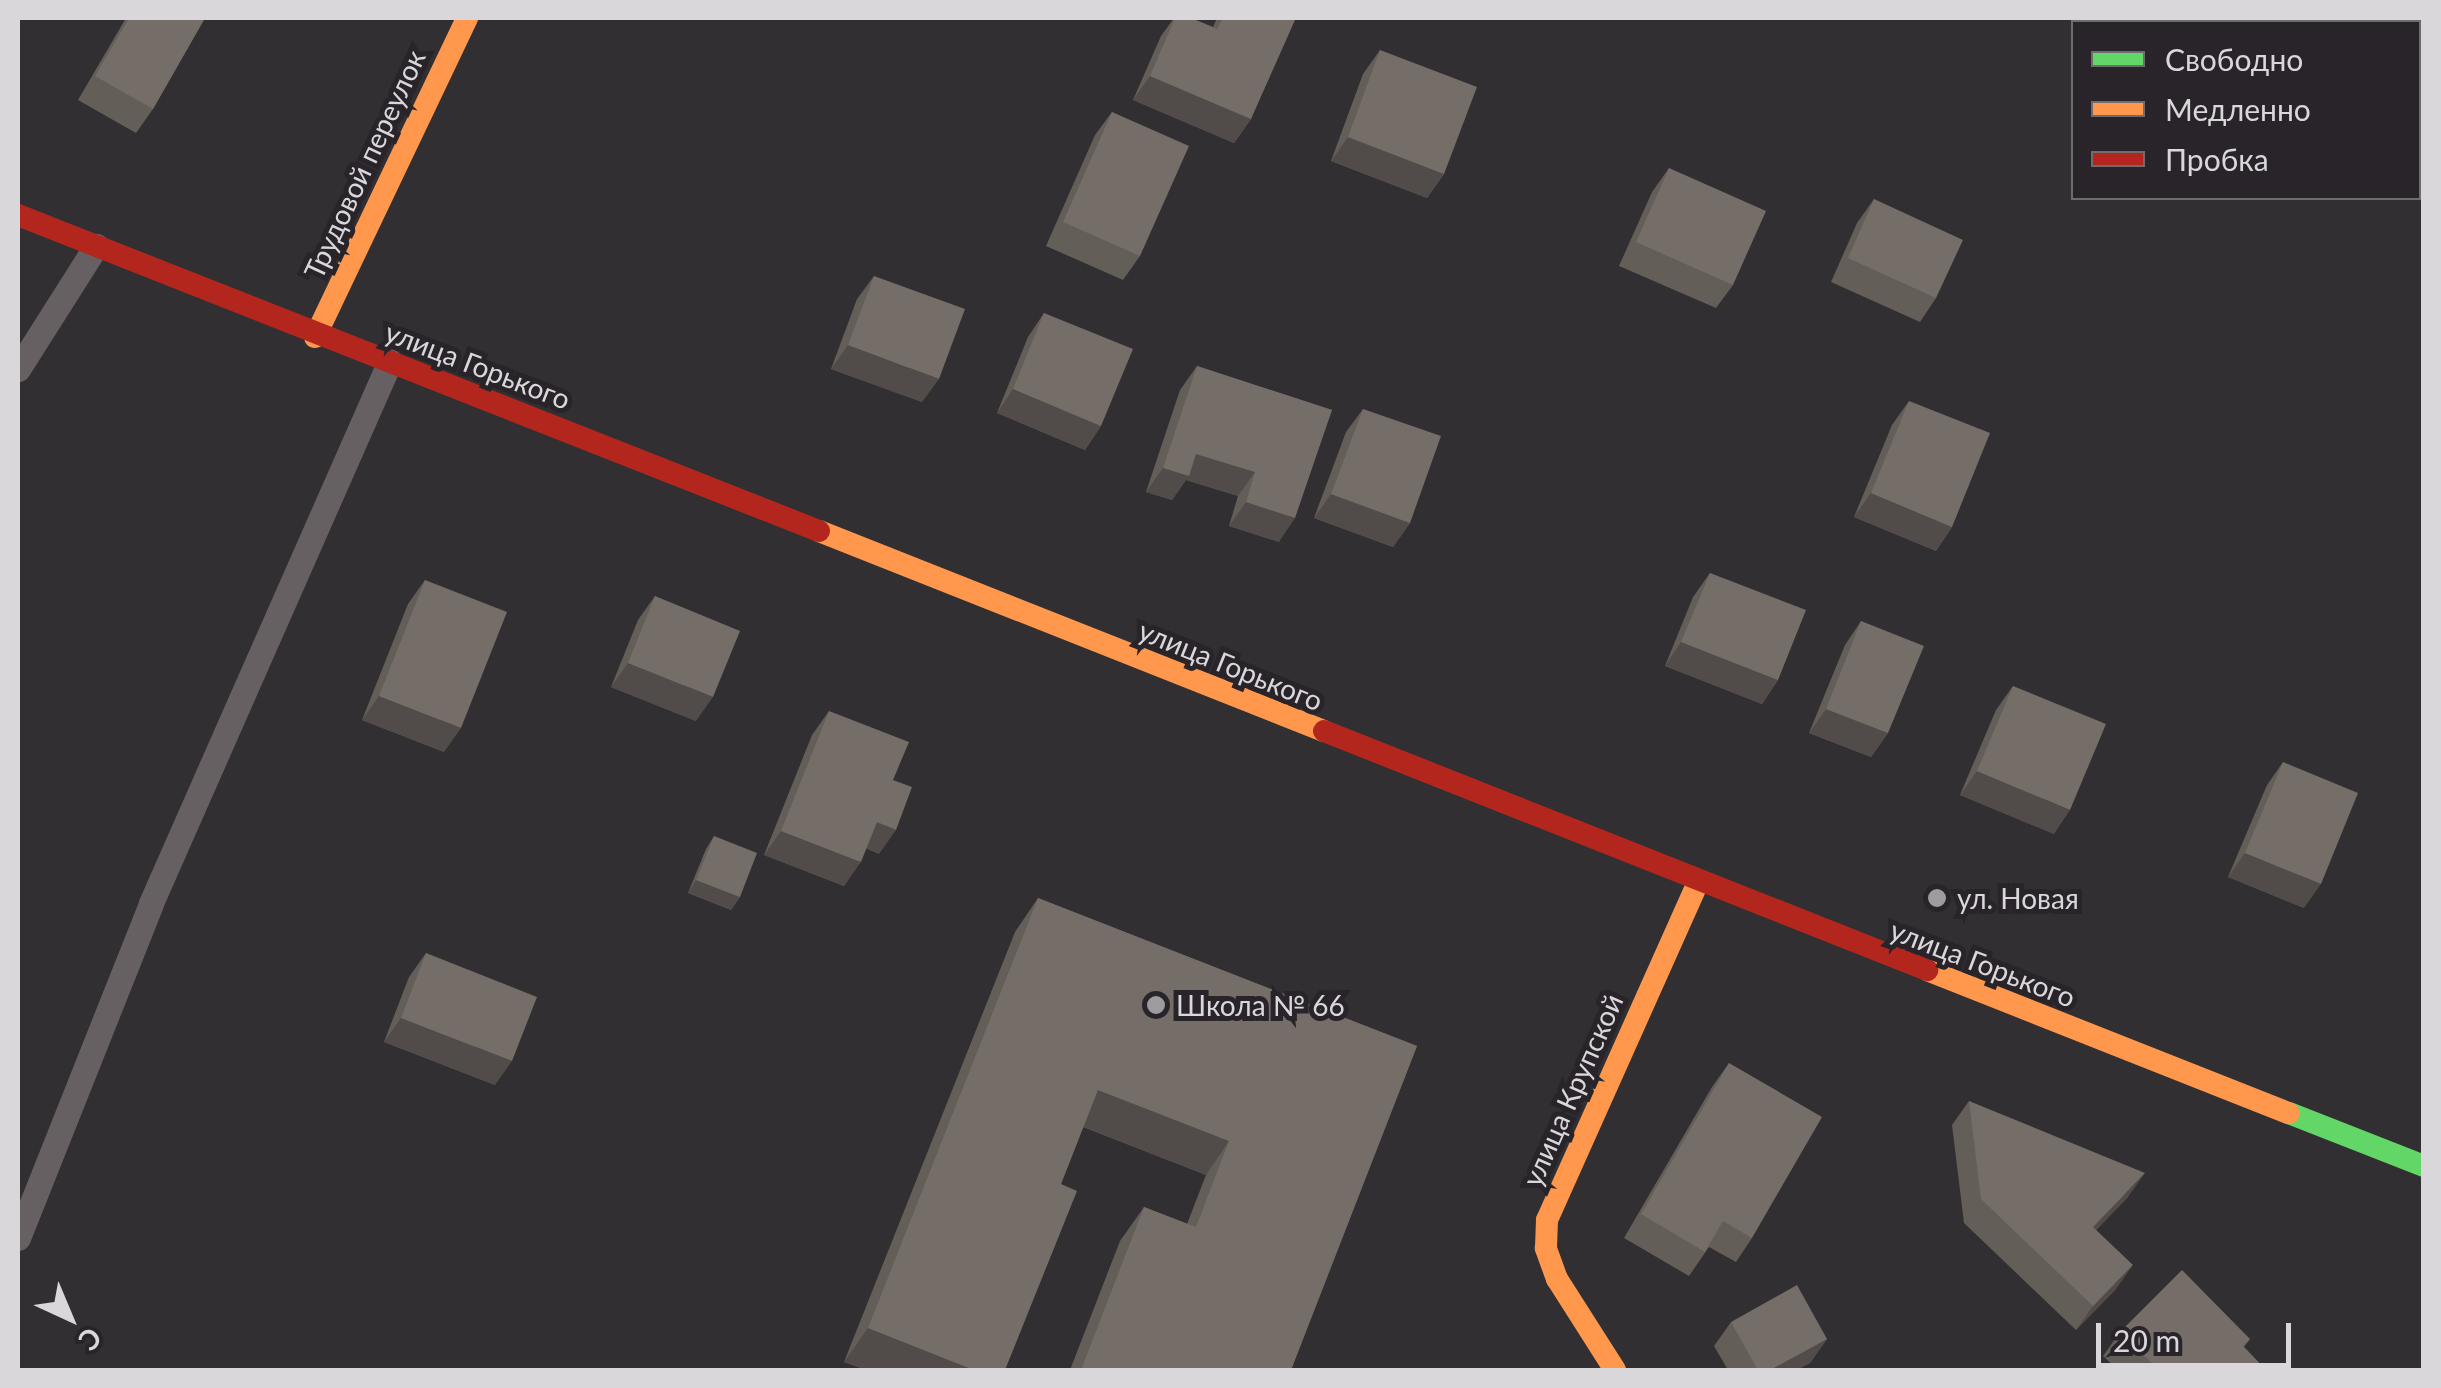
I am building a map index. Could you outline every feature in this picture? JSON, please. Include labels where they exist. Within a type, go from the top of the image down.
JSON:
[{"type":"main road","name":"Трудовой переулок","points":[[315,337],[466,18]]},
{"type":"main road","name":"улица Горького","points":[[18,216],[1698,884],[2424,1166]]},
{"type":"main road","name":"улица Крупской","points":[[1615,1370],[1557,1279],[1546,1248],[1546,1220],[1698,884]]},
{"type":"lane","points":[[18,369],[96,246]]},
{"type":"lane","points":[[18,1238],[151,904],[390,361]]},
{"type":"building","points":[[129,18],[205,18],[153,109],[95,76]]},
{"type":"building","points":[[1175,18],[1191,18],[1217,29],[1223,18],[1295,20],[1251,119],[1150,76]]},
{"type":"building","points":[[1380,50],[1477,87],[1444,174],[1348,137]]},
{"type":"building","points":[[2421,95],[2424,96],[2424,163],[2421,162]]},
{"type":"building","points":[[1112,112],[1189,146],[1140,256],[1063,222]]},
{"type":"building","points":[[1669,168],[1766,211],[1733,285],[1636,242]]},
{"type":"building","points":[[1874,199],[1963,240],[1936,298],[1848,258]]},
{"type":"building","points":[[874,276],[965,309],[939,379],[848,345]]},
{"type":"building","points":[[1044,313],[1133,349],[1101,426],[1013,389]]},
{"type":"building","points":[[1197,366],[1332,410],[1295,518],[1246,502],[1255,472],[1196,454],[1189,476],[1163,468]]},
{"type":"building","points":[[1909,401],[1990,433],[1952,527],[1871,493]]},
{"type":"building","points":[[1363,409],[1441,436],[1410,523],[1331,494]]},
{"type":"building","points":[[1710,573],[1806,610],[1778,680],[1681,642]]},
{"type":"building","points":[[425,580],[507,612],[461,728],[379,696]]},
{"type":"building","points":[[655,596],[740,631],[713,697],[628,663]]},
{"type":"building","points":[[1861,621],[1924,646],[1888,733],[1826,709]]},
{"type":"building","points":[[2013,686],[2106,724],[2070,810],[1977,771]]},
{"type":"building","points":[[829,711],[909,742],[893,780],[912,787],[896,830],[877,822],[861,862],[781,831]]},
{"type":"building","points":[[2283,762],[2358,793],[2321,884],[2245,853]]},
{"type":"building","points":[[714,836],[757,853],[740,897],[696,880]]},
{"type":"building","points":[[1038,898],[1417,1046],[1291,1370],[1081,1370],[1144,1207],[1196,1227],[1229,1141],[1098,1090],[1061,1184],[1077,1191],[1005,1370],[974,1370],[868,1328]]},
{"type":"building","points":[[426,953],[537,997],[512,1061],[401,1018]]},
{"type":"building","points":[[1729,1063],[1822,1117],[1752,1238],[1723,1221],[1705,1252],[1641,1214]]},
{"type":"building","points":[[1969,1101],[2145,1173],[2093,1227],[2133,1265],[2093,1306],[1981,1199]]},
{"type":"building","points":[[2182,1270],[2250,1339],[2243,1346],[2266,1370],[2159,1370],[2120,1332]]},
{"type":"building","points":[[1797,1285],[1827,1339],[1770,1370],[1758,1370],[1731,1322]]},
{"type":"traffic: fast","points":[[2289,1113],[2424,1166]]},
{"type":"traffic: slow","points":[[315,337],[467,18]]},
{"type":"traffic: slow","points":[[819,531],[1324,731]]},
{"type":"traffic: slow","points":[[1615,1370],[1557,1279],[1546,1248],[1547,1220],[1697,884]]},
{"type":"traffic: slow","points":[[1927,970],[2289,1113]]},
{"type":"traffic: jam","points":[[18,215],[819,531]]},
{"type":"traffic: jam","points":[[1324,731],[1927,970]]},
{"type":"place","name":"ул. Новая","points":[[1937,898]]},
{"type":"place","name":"Школа № 66","points":[[1156,1005]]}]
